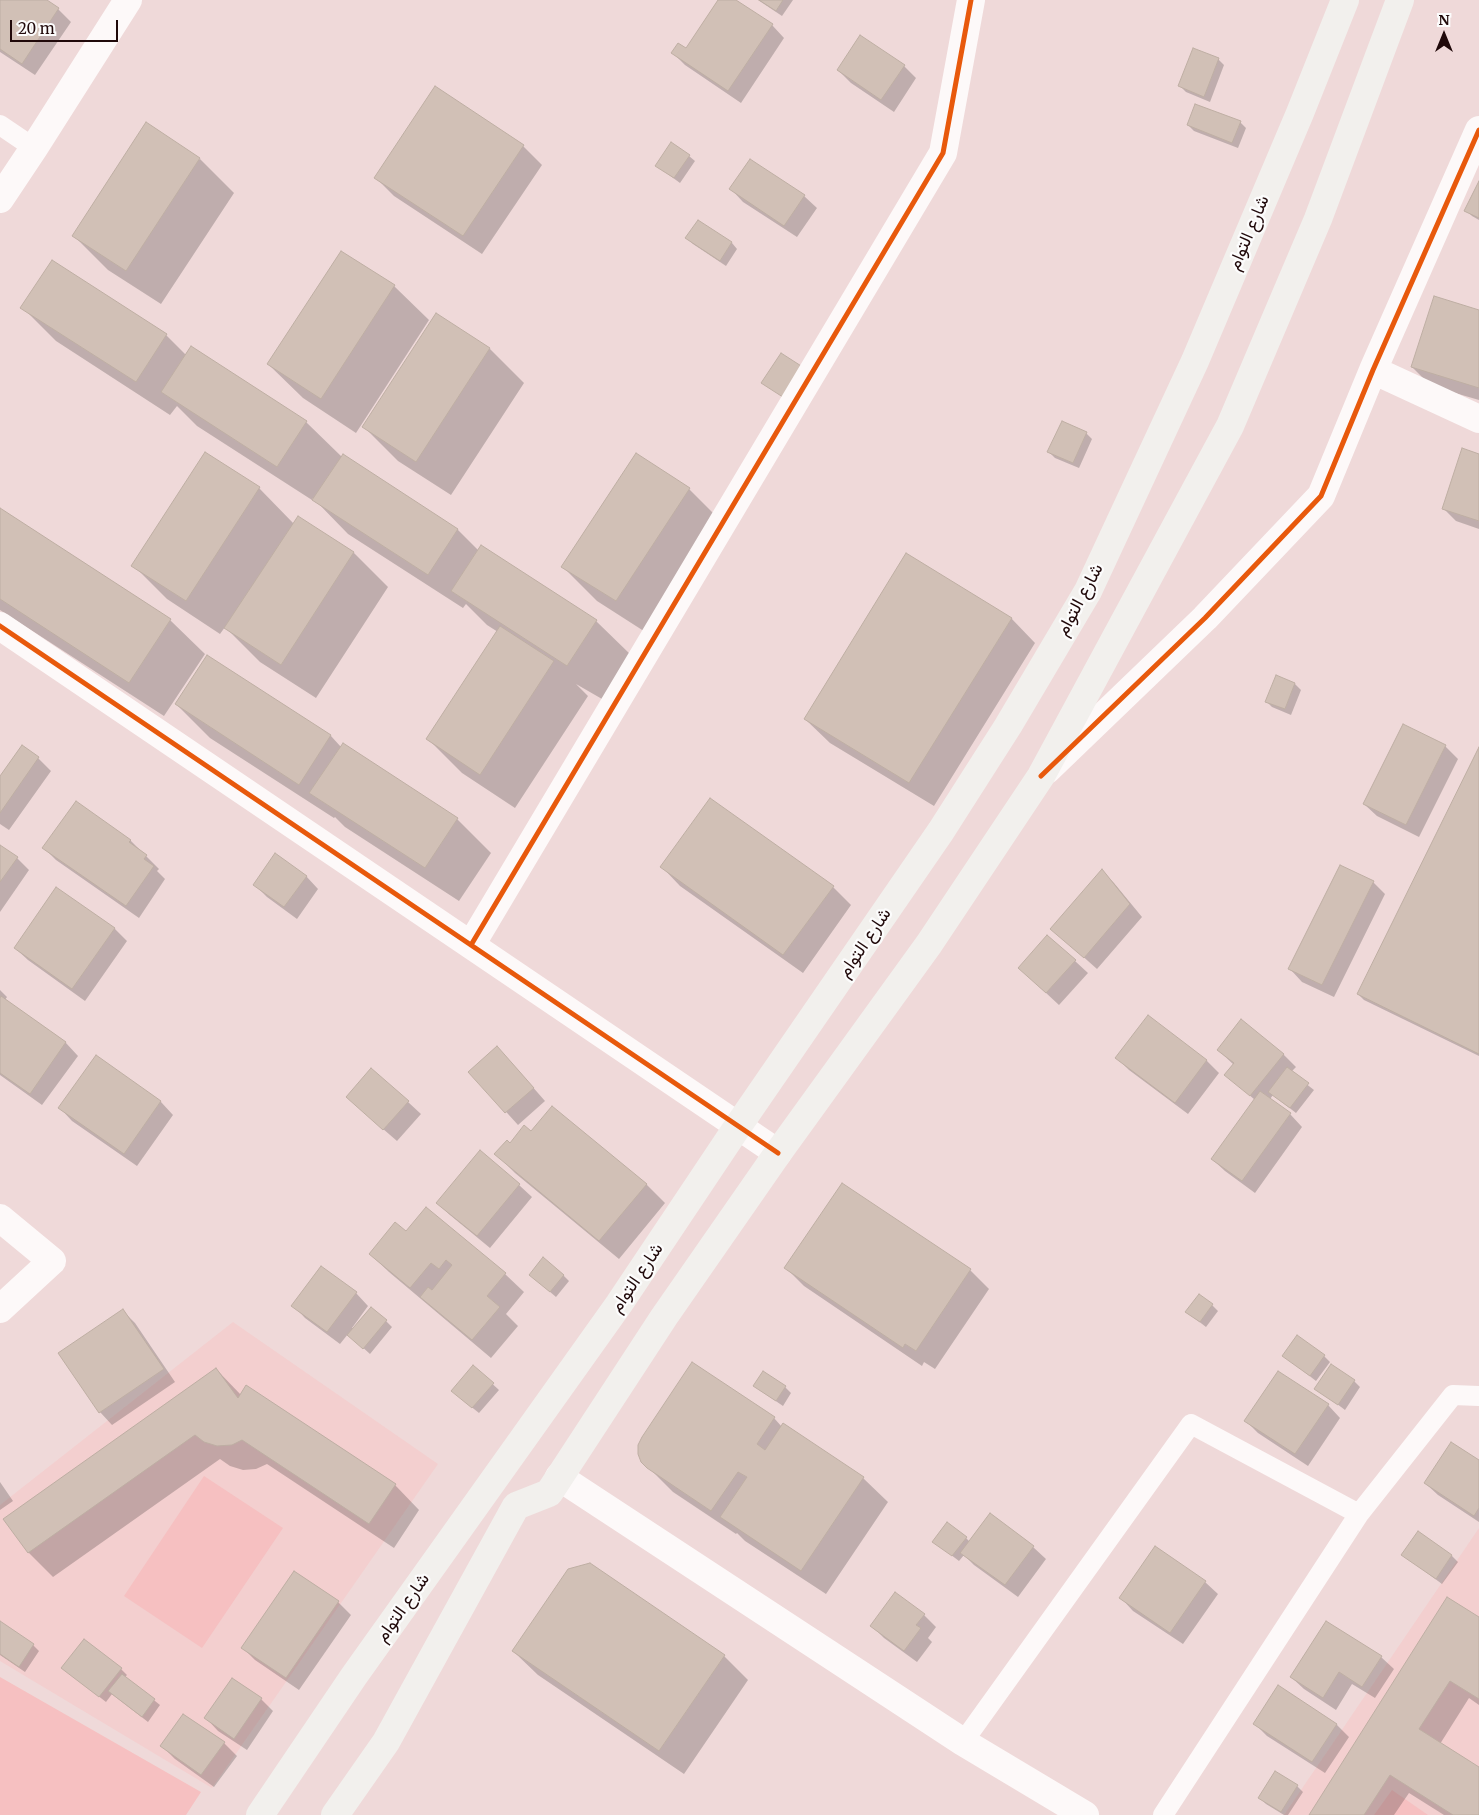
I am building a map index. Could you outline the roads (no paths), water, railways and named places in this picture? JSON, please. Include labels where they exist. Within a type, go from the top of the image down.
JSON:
[{"type":"main road","name":"شارع التوام","points":[[260,1815],[354,1676],[619,1304],[738,1126],[941,831],[1008,726],[1088,591],[1199,352],[1300,113],[1345,0]]},
{"type":"main road","points":[[335,1815],[386,1742],[516,1506],[549,1492],[664,1317],[778,1153],[929,944],[1041,776],[1230,426],[1318,219],[1400,0]]},
{"type":"street","points":[[0,198],[128,0]]},
{"type":"street","points":[[471,945],[943,153],[971,0]]},
{"type":"street","points":[[1041,776],[1205,618],[1321,496],[1373,370],[1479,130]]},
{"type":"street","points":[[1373,370],[1479,419]]},
{"type":"street","points":[[0,626],[778,1153]]},
{"type":"street","points":[[0,1218],[52,1261],[0,1309]]},
{"type":"street","points":[[559,1477],[963,1742],[1086,1815]]},
{"type":"lane","points":[[0,125],[34,148]]},
{"type":"lane","points":[[1163,1815],[1359,1514],[1453,1395],[1479,1396]]},
{"type":"lane","points":[[963,1742],[1191,1424],[1359,1514]]}]
